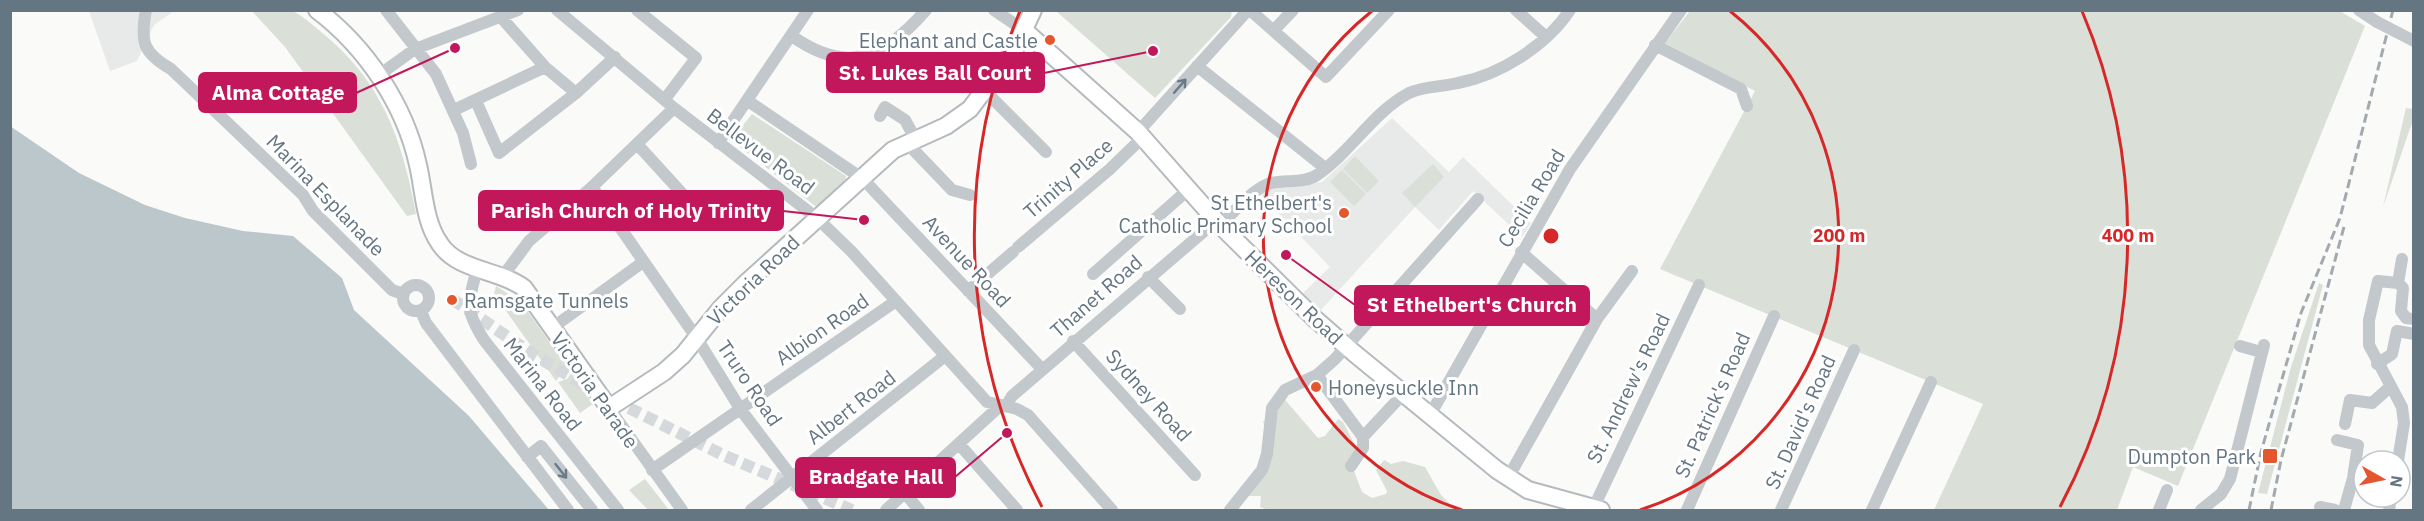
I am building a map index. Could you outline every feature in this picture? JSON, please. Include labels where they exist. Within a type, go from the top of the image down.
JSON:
[{"type":"main road","name":"Victoria Parade","points":[[316,10],[343,32],[379,75],[403,120],[412,142],[432,229],[439,244],[460,262],[503,276],[524,288],[609,408]]},
{"type":"main road","name":"Victoria Road","points":[[609,408],[664,372],[683,355],[696,337],[745,284],[893,150],[959,118],[985,91],[1025,31],[1033,10]]},
{"type":"main road","name":"Hereson Road","points":[[1025,31],[1141,134],[1218,223],[1345,346],[1508,478],[1528,490],[1597,510]]},
{"type":"street","name":"Marina Esplanade","points":[[146,10],[144,41],[152,58],[171,69],[303,195],[313,211],[392,290],[403,294]]},
{"type":"street","points":[[386,10],[436,74],[463,133],[471,164]]},
{"type":"street","points":[[379,75],[416,50],[518,10]]},
{"type":"street","name":"Bellevue Road","points":[[557,10],[674,108],[817,219],[852,252],[987,402],[1028,415],[1112,510]]},
{"type":"street","points":[[638,10],[696,58],[665,99]]},
{"type":"street","points":[[718,143],[808,10]]},
{"type":"street","points":[[792,36],[833,57],[849,59],[865,57],[890,46],[926,10]]},
{"type":"street","points":[[994,10],[1025,31]]},
{"type":"street","points":[[1249,10],[1326,77],[1389,10]]},
{"type":"street","name":"Trinity Place","points":[[968,291],[1110,169],[1197,66],[1249,10]]},
{"type":"street","points":[[1274,30],[1293,10]]},
{"type":"street","points":[[1516,10],[1546,37]]},
{"type":"street","points":[[1197,66],[1325,168],[1382,114],[1408,94],[1419,89],[1458,83],[1493,71],[1531,50],[1570,10]]},
{"type":"street","name":"Cecilia Road","points":[[1430,415],[1570,169],[1681,10]]},
{"type":"street","points":[[2359,10],[2414,41]]},
{"type":"street","points":[[500,16],[545,67],[576,93]]},
{"type":"street","points":[[1656,45],[1741,89],[1747,106]]},
{"type":"street","points":[[476,101],[500,153],[576,93],[615,57]]},
{"type":"street","points":[[454,110],[545,67]]},
{"type":"street","points":[[985,91],[1046,152]]},
{"type":"street","name":"Avenue Road","points":[[748,101],[863,179],[1042,369]]},
{"type":"street","points":[[880,116],[885,107],[905,120],[912,141],[952,190],[970,195]]},
{"type":"street","points":[[503,276],[529,241],[592,187],[674,108]]},
{"type":"street","points":[[637,144],[699,213]]},
{"type":"street","name":"Thanet Road","points":[[886,510],[1004,406],[1073,341],[1148,277],[1265,185],[1308,178],[1325,168]]},
{"type":"street","name":"Truro Road","points":[[592,187],[696,337],[741,410],[817,510]]},
{"type":"street","points":[[1093,274],[1189,189]]},
{"type":"street","points":[[1230,510],[1262,470],[1267,454],[1272,408],[1285,390],[1317,375],[1335,359],[1478,199]]},
{"type":"street","points":[[1521,252],[1597,320]]},
{"type":"street","points":[[2398,283],[2402,259]]},
{"type":"street","points":[[552,328],[643,262]]},
{"type":"street","name":"Marina Road","points":[[477,269],[469,303],[471,318],[484,340],[618,510]]},
{"type":"street","points":[[1508,478],[1597,320],[1632,271]]},
{"type":"street","points":[[1148,277],[1181,308]]},
{"type":"street","points":[[2400,449],[2404,416],[2377,364],[2367,333],[2378,281],[2398,283],[2403,288],[2402,310],[2406,318],[2414,319]]},
{"type":"street","name":"Marina Esplanade","points":[[412,285],[425,289],[429,301],[421,311],[408,309],[403,303],[403,294],[412,285]]},
{"type":"street","name":"St. Andrew's Road","points":[[1597,510],[1699,285]]},
{"type":"street","name":"Albion Road","points":[[652,470],[896,301]]},
{"type":"street","name":"Marina Esplanade","points":[[421,311],[426,323],[568,510]]},
{"type":"street","name":"St. Patrick's Road","points":[[1687,510],[1774,316]]},
{"type":"street","points":[[2377,364],[2392,354],[2397,331],[2414,334]]},
{"type":"street","name":"Sydney Road","points":[[1073,341],[1195,475]]},
{"type":"street","points":[[2201,510],[2221,494],[2230,478],[2263,348],[2240,346]]},
{"type":"street","name":"St. David's Road","points":[[1781,510],[1854,350]]},
{"type":"street","name":"Albert Road","points":[[751,510],[945,356]]},
{"type":"street","points":[[1317,375],[1363,437]]},
{"type":"street","points":[[1872,510],[1931,382]]},
{"type":"street","points":[[2345,424],[2350,400],[2372,403],[2390,387]]},
{"type":"street","points":[[1351,466],[1362,448],[1363,437],[1404,393]]},
{"type":"street","name":"Victoria Parade","points":[[609,408],[682,510]]},
{"type":"street","points":[[2337,440],[2358,445],[2358,449]]},
{"type":"street","points":[[959,444],[1017,510]]},
{"type":"street","points":[[527,458],[541,446],[592,510]]},
{"type":"street","points":[[2159,510],[2167,490]]},
{"type":"street","points":[[905,493],[919,510]]},
{"type":"street","points":[[2344,510],[2352,493]]},
{"type":"street","points":[[2320,507],[2335,510]]},
{"type":"shaded area","points":[[285,9],[297,14],[320,31],[359,70],[374,91],[396,136],[416,214],[407,216],[285,47],[252,11]]},
{"type":"shaded area","points":[[1232,10],[1231,17],[1155,98],[1056,11]]},
{"type":"shaded area","points":[[2338,10],[2365,26],[2178,486],[2133,467],[2117,510],[1934,510],[1983,404],[1660,269],[1755,91],[1665,43],[1690,11]]},
{"type":"shaded area","points":[[89,11],[174,11],[154,25],[137,61],[110,71]]},
{"type":"shaded area","points":[[2406,108],[2413,109],[2413,120],[2383,207]]},
{"type":"shaded area","points":[[752,114],[846,176],[845,183],[819,206],[815,206],[735,143],[735,135]]},
{"type":"shaded area","name":"St Ethelbert's Catholic Primary School","points":[[1392,118],[1449,172],[1463,157],[1531,223],[1522,237],[1473,191],[1439,230],[1415,207],[1320,311],[1301,295],[1330,267],[1261,195],[1268,190],[1322,182]]},
{"type":"shaded area","points":[[10,126],[79,173],[145,205],[185,218],[243,231],[293,236],[342,278],[354,310],[469,416],[549,510],[11,510]]},
{"type":"shaded area","points":[[1355,156],[1379,181],[1367,193],[1343,169]]},
{"type":"shaded area","points":[[1433,164],[1444,177],[1415,207],[1402,193]]},
{"type":"shaded area","points":[[1342,170],[1366,194],[1354,206],[1330,182]]},
{"type":"shaded area","points":[[2319,283],[2323,285],[2267,494],[2258,493],[2291,367]]},
{"type":"shaded area","points":[[496,286],[521,302],[570,371],[562,373],[556,381],[494,294]]},
{"type":"shaded area","points":[[572,372],[593,404],[580,413],[558,382],[567,379]]},
{"type":"shaded area","points":[[1280,394],[1318,438],[1325,436],[1338,419],[1343,422],[1357,449],[1354,471],[1362,492],[1372,498],[1386,494],[1387,491],[1376,470],[1384,460],[1391,464],[1403,461],[1425,467],[1441,495],[1451,505],[1467,510],[1268,510],[1260,507],[1261,496],[1246,496],[1262,447],[1263,421],[1267,422],[1273,396]]},
{"type":"shaded area","points":[[645,479],[669,510],[648,510],[629,490]]},
{"type":"tunnel","points":[[452,299],[534,355],[595,391]]},
{"type":"tunnel","points":[[613,400],[723,455],[852,510]]},
{"type":"railway","points":[[2249,510],[2261,452],[2301,313],[2340,218],[2393,10]]},
{"type":"railway","points":[[2271,510],[2281,460],[2345,223]]},
{"type":"place","name":"Elephant and Castle","points":[[1050,40]]},
{"type":"place","name":"Alma Cottage","points":[[455,48]]},
{"type":"place","name":"St. Lukes Ball Court","points":[[1153,51]]},
{"type":"place","name":"St Ethelbert's Catholic Primary School","points":[[1344,213]]},
{"type":"place","name":"Parish Church of Holy Trinity","points":[[864,220]]},
{"type":"place","name":"St Ethelbert's Church","points":[[1286,255]]},
{"type":"place","name":"Ramsgate Tunnels","points":[[452,300]]},
{"type":"place","name":"Honeysuckle Inn","points":[[1316,387]]},
{"type":"place","name":"Bradgate Hall","points":[[1007,433]]},
{"type":"place","name":"Dumpton Park","points":[[2270,456]]}]
